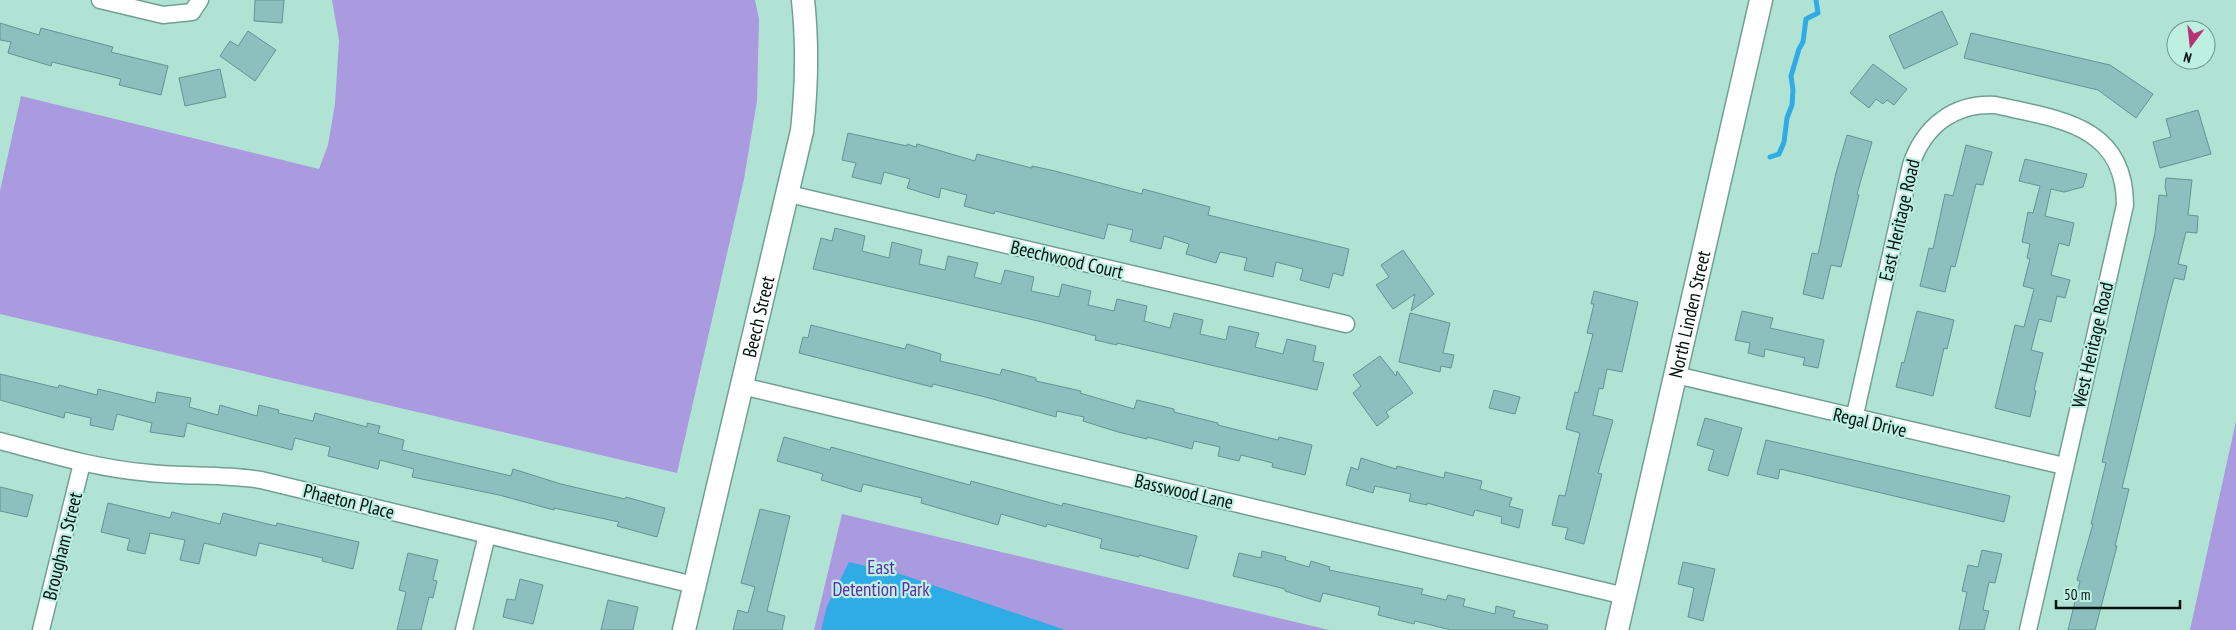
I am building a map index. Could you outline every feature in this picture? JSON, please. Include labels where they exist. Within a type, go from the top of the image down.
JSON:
[{"type":"street","points":[[100,0],[163,15],[196,6]]},
{"type":"street","name":"Beech Street","points":[[684,630],[802,131],[806,95],[807,41],[803,0]]},
{"type":"street","name":"North Linden Street","points":[[1617,630],[1761,0]]},
{"type":"street","name":"East Heritage Road","points":[[1854,418],[1911,164],[1921,141],[1928,132],[1948,115],[1971,106],[1995,105],[2029,113]]},
{"type":"street","name":"West Heritage Road","points":[[2028,630],[2125,205],[2125,192],[2119,168],[2113,157],[2098,139],[2086,130],[2068,123],[2029,113]]},
{"type":"street","name":"Beechwood Court","points":[[788,194],[1346,324]]},
{"type":"street","name":"Regal Drive","points":[[1676,375],[2064,466]]},
{"type":"street","name":"Basswood Lane","points":[[742,386],[1625,596]]},
{"type":"street","name":"Phaeton Place","points":[[0,441],[82,462],[148,473],[232,475],[261,480],[694,585]]},
{"type":"street","name":"Brougham Street","points":[[41,630],[82,462]]},
{"type":"street","points":[[464,630],[487,535]]},
{"type":"green space","points":[[332,0],[755,0],[759,19],[757,101],[744,179],[677,473],[0,314],[0,191],[21,96],[319,169],[328,145],[335,104],[339,40]]},
{"type":"green space","points":[[2236,421],[2236,630],[2190,630]]},
{"type":"green space","name":"East Detention Park","points":[[842,514],[1329,630],[814,630]]},
{"type":"water","points":[[849,562],[900,574],[1065,630],[821,630],[827,606]]},
{"type":"building","points":[[255,0],[284,0],[282,23],[254,21]]},
{"type":"building","points":[[1942,11],[1958,44],[1904,69],[1889,36]]},
{"type":"building","points":[[0,23],[39,35],[41,28],[113,47],[111,52],[168,66],[161,95],[119,85],[121,79],[52,62],[51,66],[8,53],[11,42],[0,40]]},
{"type":"building","points":[[248,31],[276,50],[255,81],[220,56],[230,41],[238,46]]},
{"type":"building","points":[[1971,33],[2110,65],[2153,94],[2136,118],[2098,90],[1964,58]]},
{"type":"building","points":[[1873,64],[1907,89],[1894,105],[1887,100],[1883,104],[1876,99],[1869,108],[1850,93]]},
{"type":"building","points":[[220,69],[226,97],[185,106],[179,78]]},
{"type":"building","points":[[2198,110],[2211,154],[2160,168],[2153,142],[2171,137],[2166,119]]},
{"type":"building","points":[[848,133],[907,146],[907,144],[916,147],[917,144],[975,161],[977,154],[1032,168],[1032,166],[1055,171],[1142,194],[1143,189],[1210,207],[1208,215],[1349,249],[1343,276],[1333,273],[1329,288],[1300,280],[1303,269],[1276,262],[1273,277],[1244,270],[1247,258],[1220,252],[1216,263],[1186,254],[1189,244],[1164,236],[1161,249],[1130,241],[1133,230],[1108,224],[1104,239],[995,211],[994,214],[964,206],[967,195],[941,188],[939,198],[907,188],[910,179],[884,172],[881,184],[852,177],[856,163],[842,160]]},
{"type":"building","points":[[1847,135],[1872,142],[1857,194],[1859,195],[1841,267],[1831,265],[1823,299],[1803,294],[1812,253],[1818,254],[1836,173]]},
{"type":"building","points":[[1966,145],[1992,152],[1983,185],[1976,184],[1955,267],[1951,266],[1945,292],[1920,286],[1929,248],[1933,249],[1945,194],[1953,196]]},
{"type":"building","points":[[2025,159],[2087,174],[2083,187],[2064,192],[2051,189],[2045,216],[2074,223],[2069,246],[2059,243],[2051,275],[2070,280],[2065,298],[2057,296],[2051,322],[2039,319],[2031,350],[2043,353],[2030,417],[1995,408],[2015,325],[2024,327],[2034,289],[2023,286],[2030,259],[2027,258],[2030,244],[2022,242],[2028,212],[2033,213],[2040,186],[2019,181]]},
{"type":"building","points":[[2166,178],[2192,180],[2188,215],[2198,216],[2197,233],[2186,232],[2178,264],[2187,266],[2184,280],[2174,278],[2168,300],[2122,488],[2129,489],[2115,546],[2117,546],[2095,630],[2068,630],[2080,581],[2077,580],[2093,524],[2091,524],[2106,463],[2102,462],[2155,233],[2159,195],[2167,196]]},
{"type":"building","points":[[835,228],[865,236],[862,251],[889,258],[892,242],[922,250],[919,264],[945,270],[948,256],[978,263],[974,277],[1001,284],[1005,270],[1034,277],[1031,291],[1059,297],[1062,284],[1091,291],[1088,305],[1114,311],[1117,299],[1147,306],[1144,321],[1170,328],[1174,313],[1203,320],[1200,334],[1226,340],[1229,326],[1259,333],[1255,347],[1283,354],[1287,339],[1316,346],[1313,361],[1324,363],[1317,390],[1117,343],[1117,345],[1095,340],[1096,336],[1038,321],[813,269],[821,238],[832,241]]},
{"type":"building","points":[[1403,250],[1434,294],[1411,311],[1415,294],[1393,309],[1376,285],[1389,277],[1381,265]]},
{"type":"building","points":[[1594,291],[1638,302],[1622,372],[1607,369],[1603,389],[1599,388],[1593,415],[1613,420],[1598,473],[1602,474],[1584,544],[1565,539],[1568,528],[1552,525],[1559,495],[1565,496],[1580,433],[1566,429],[1575,392],[1578,393],[1593,334],[1587,333],[1594,304],[1591,304]]},
{"type":"building","points":[[1742,311],[1773,318],[1770,328],[1824,340],[1818,368],[1803,365],[1805,358],[1765,349],[1764,357],[1748,353],[1750,343],[1735,340]]},
{"type":"building","points":[[1917,311],[1954,320],[1947,349],[1944,348],[1933,396],[1896,387]]},
{"type":"building","points":[[1410,313],[1450,323],[1443,353],[1454,355],[1451,368],[1441,366],[1440,372],[1399,362]]},
{"type":"building","points":[[811,325],[905,349],[907,344],[941,354],[940,361],[1000,375],[1002,369],[1036,378],[1036,381],[1081,391],[1080,393],[1134,409],[1137,400],[1174,409],[1174,412],[1218,423],[1218,425],[1278,440],[1279,437],[1312,445],[1305,475],[1272,467],[1273,463],[1241,455],[1239,461],[1218,456],[1220,447],[1194,441],[1192,449],[1147,437],[1147,439],[1083,421],[1084,417],[1057,411],[1056,417],[933,384],[932,387],[799,353],[803,337],[808,338]]},
{"type":"building","points":[[1380,356],[1396,376],[1397,371],[1413,393],[1386,412],[1389,417],[1377,426],[1353,393],[1361,386],[1353,375]]},
{"type":"building","points":[[0,374],[58,388],[59,385],[97,395],[98,389],[155,403],[157,392],[191,398],[189,407],[218,415],[220,405],[257,416],[259,405],[279,410],[278,413],[313,421],[315,413],[367,427],[367,423],[380,426],[378,433],[404,440],[402,450],[511,476],[513,469],[561,484],[625,499],[626,497],[665,508],[657,537],[617,526],[619,522],[554,508],[554,510],[499,495],[412,477],[414,469],[380,460],[378,469],[328,456],[330,447],[295,438],[292,450],[187,423],[184,437],[150,432],[152,423],[117,414],[113,430],[90,425],[91,418],[65,412],[64,418],[0,400]]},
{"type":"building","points":[[1494,390],[1520,397],[1515,414],[1489,408]]},
{"type":"building","points":[[1705,418],[1742,428],[1728,476],[1708,470],[1714,450],[1697,445]]},
{"type":"building","points":[[784,437],[830,450],[831,447],[970,485],[971,481],[1062,506],[1063,503],[1197,536],[1188,569],[1139,555],[1139,557],[1100,548],[1102,539],[1047,524],[1046,527],[1001,514],[998,525],[921,503],[922,498],[863,484],[861,492],[821,480],[823,474],[777,461]]},
{"type":"building","points":[[1766,440],[2010,496],[2004,522],[1780,469],[1778,479],[1757,474]]},
{"type":"building","points":[[1361,458],[1396,469],[1397,466],[1444,478],[1445,472],[1482,481],[1480,489],[1512,498],[1509,506],[1523,510],[1519,528],[1501,523],[1502,517],[1475,510],[1473,516],[1427,503],[1427,505],[1409,501],[1411,494],[1375,486],[1373,493],[1346,485],[1351,467],[1358,470]]},
{"type":"building","points":[[0,487],[33,495],[27,517],[0,511]]},
{"type":"building","points":[[108,503],[170,518],[172,512],[220,524],[223,513],[276,526],[277,523],[359,542],[353,569],[322,561],[323,558],[259,543],[256,556],[204,543],[199,564],[180,560],[185,540],[150,533],[145,554],[127,550],[130,539],[101,532]]},
{"type":"building","points":[[760,509],[790,516],[767,611],[785,616],[782,630],[733,630],[738,610],[748,613],[755,587],[741,583]]},
{"type":"building","points":[[1982,550],[2002,554],[1995,583],[1989,582],[1983,610],[1989,611],[1984,630],[1959,630],[1967,592],[1962,591],[1968,565],[1978,567]]},
{"type":"building","points":[[1262,551],[1286,557],[1285,560],[1309,567],[1311,561],[1330,567],[1329,570],[1423,589],[1421,594],[1446,600],[1448,595],[1465,599],[1463,606],[1495,614],[1496,606],[1515,611],[1513,617],[1548,625],[1547,630],[1451,630],[1415,621],[1414,624],[1378,615],[1380,607],[1323,593],[1320,602],[1285,591],[1285,589],[1233,576],[1239,553],[1261,558]]},
{"type":"building","points":[[408,553],[438,560],[433,580],[437,581],[433,598],[429,597],[421,630],[397,630],[406,592],[399,590]]},
{"type":"building","points":[[1683,562],[1715,569],[1703,621],[1688,617],[1694,588],[1678,584]]},
{"type":"building","points":[[520,579],[543,585],[533,624],[503,617],[507,599],[515,600]]},
{"type":"building","points":[[608,600],[638,607],[633,630],[601,630]]},
{"type":"waterway","points":[[1770,157],[1779,154],[1784,142],[1787,118],[1792,105],[1793,90],[1791,76],[1803,42],[1806,19],[1818,13],[1816,0]]}]
